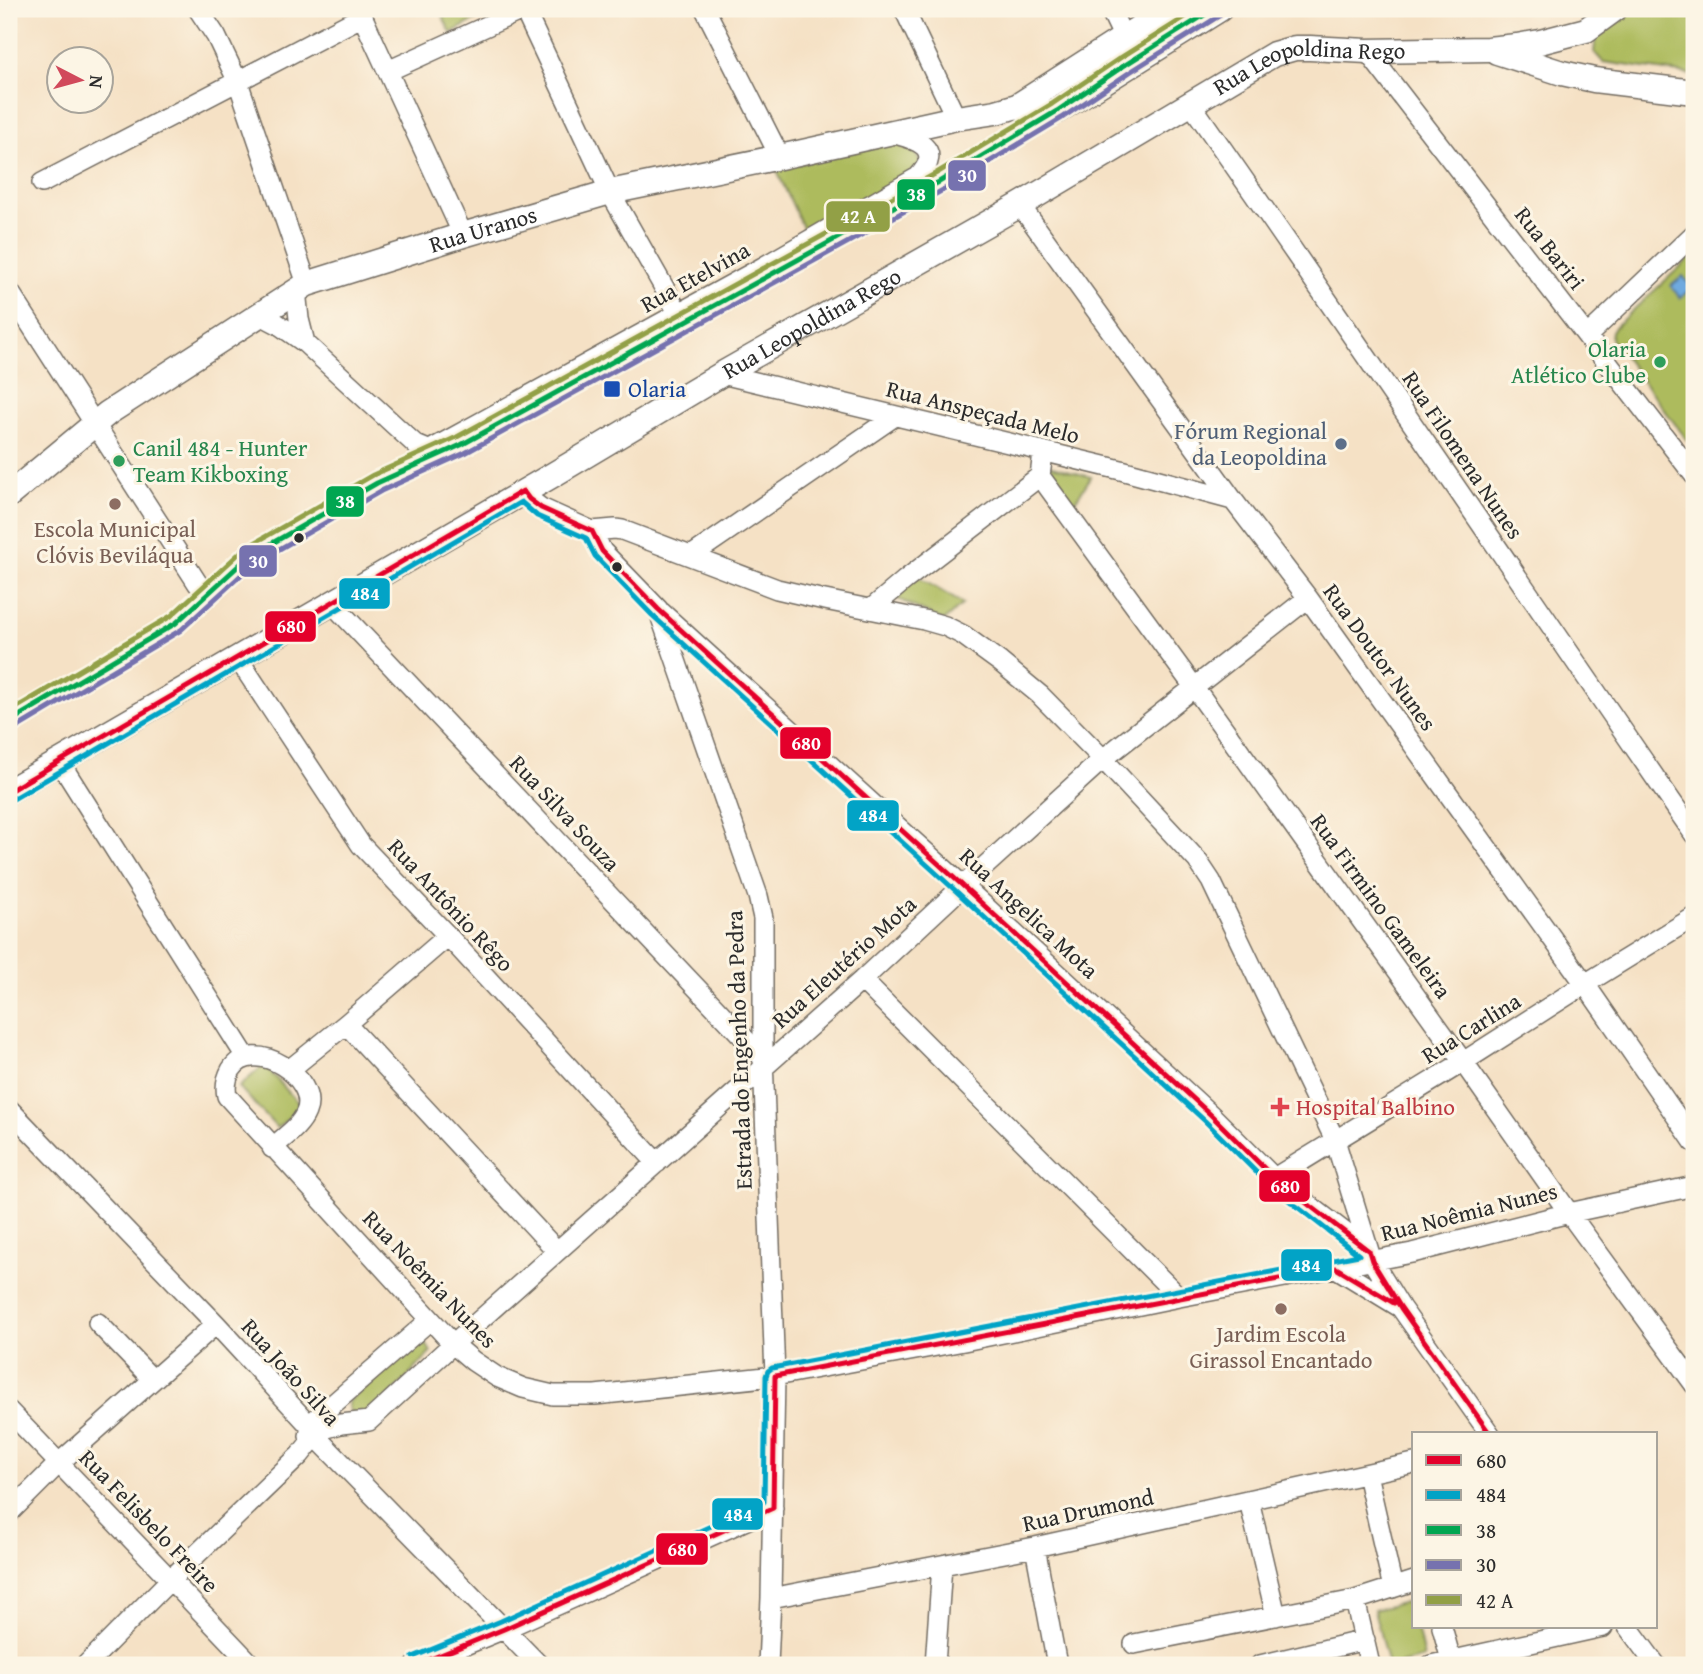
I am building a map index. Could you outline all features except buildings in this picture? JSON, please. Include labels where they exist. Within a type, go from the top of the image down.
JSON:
[{"type":"main road","points":[[1017,106],[1168,9]]},
{"type":"main road","points":[[1017,106],[1041,112],[1058,111],[1220,9]]},
{"type":"main road","name":"Rua Leopoldina Rego","points":[[9,791],[331,602],[532,500],[722,374],[1020,205],[1274,54],[1310,47],[1367,51],[1488,49],[1540,42],[1586,30],[1615,9]]},
{"type":"main road","points":[[1488,49],[1562,73],[1594,80],[1694,92]]},
{"type":"main road","name":"Rua Uranos","points":[[9,495],[94,424],[301,287],[610,192],[1017,106]]},
{"type":"street","points":[[198,9],[216,36],[238,82],[301,287],[297,309],[304,343]]},
{"type":"street","points":[[388,71],[524,9],[610,192],[680,314]]},
{"type":"street","points":[[705,9],[780,157]]},
{"type":"street","points":[[904,9],[956,118]]},
{"type":"street","points":[[1110,9],[1123,36]]},
{"type":"street","points":[[41,183],[238,82],[361,13],[463,235]]},
{"type":"street","name":"Rua Bariri","points":[[1367,51],[1694,475]]},
{"type":"street","name":"Rua Filomena Nunes","points":[[1191,104],[1317,282],[1533,602],[1694,834]]},
{"type":"street","name":"Rua Etelvina","points":[[304,343],[415,445],[428,450],[436,448],[680,314],[918,177],[927,168],[928,150],[912,138],[890,133]]},
{"type":"street","name":"Rua Doutor Nunes","points":[[1020,205],[1233,500],[1308,598],[1585,984],[1694,1142]]},
{"type":"street","points":[[1587,336],[1694,234]]},
{"type":"street","points":[[9,290],[198,584]]},
{"type":"street","points":[[259,314],[304,343]]},
{"type":"street","name":"Rua Anspeçada Melo","points":[[722,374],[1121,470],[1233,500]]},
{"type":"street","points":[[691,556],[895,416]]},
{"type":"street","points":[[871,609],[1040,476],[1043,453]]},
{"type":"street","name":"Rua Firmino Gameleira","points":[[1040,476],[1694,1384]]},
{"type":"street","points":[[532,500],[592,531],[615,528],[622,530],[777,589],[945,626],[963,635],[1040,695],[1197,860],[1211,881],[1335,1140],[1371,1256],[1401,1308],[1489,1432]]},
{"type":"street","name":"Estrada do Engenho da Pedra","points":[[592,531],[602,551],[657,609],[758,895],[763,918],[763,1063],[775,1376],[768,1665]]},
{"type":"street","name":"Rua Eleutério Mota","points":[[314,1433],[334,1425],[369,1421],[657,1163],[763,1063],[862,980],[1103,759],[1308,598]]},
{"type":"street","name":"Rua Silva Souza","points":[[331,602],[763,1063]]},
{"type":"street","name":"Rua Angelica Mota","points":[[657,609],[963,886],[1211,1115],[1274,1178],[1371,1256]]},
{"type":"street","name":"Rua Antônio Rêgo","points":[[237,657],[361,845],[657,1163]]},
{"type":"street","points":[[59,761],[246,1057]]},
{"type":"street","name":"Rua Carlina","points":[[1274,1178],[1694,917]]},
{"type":"street","points":[[289,1070],[448,936]]},
{"type":"street","points":[[862,980],[1179,1297]]},
{"type":"street","points":[[346,1024],[557,1251]]},
{"type":"street","points":[[246,1057],[271,1059],[289,1070],[305,1089],[308,1097],[305,1115],[295,1128],[272,1147],[227,1096],[227,1079],[233,1067],[246,1057]]},
{"type":"street","name":"Rua João Silva","points":[[9,1109],[216,1324],[323,1444],[539,1665]]},
{"type":"street","name":"Rua Noêmia Nunes","points":[[272,1147],[453,1344],[497,1377],[523,1388],[553,1395],[595,1395],[775,1376],[1336,1268],[1371,1256],[1412,1253],[1569,1213],[1694,1186]]},
{"type":"street","points":[[1341,1230],[1342,1250],[1336,1268],[1401,1308]]},
{"type":"street","points":[[86,1665],[300,1455],[314,1433],[317,1418],[430,1320]]},
{"type":"street","points":[[98,1323],[152,1379]]},
{"type":"street","points":[[9,1513],[59,1463],[216,1324]]},
{"type":"street","points":[[343,1395],[345,1417],[349,1422]]},
{"type":"street","name":"Rua Felisbelo Freire","points":[[9,1411],[253,1665]]},
{"type":"street","name":"Rua Drumond","points":[[771,1598],[1035,1547],[1412,1463]]},
{"type":"street","points":[[1367,1474],[1393,1588]]},
{"type":"street","points":[[1249,1500],[1276,1616]]},
{"type":"street","points":[[416,1665],[504,1629],[773,1508]]},
{"type":"street","points":[[1035,1547],[1057,1665]]},
{"type":"street","points":[[936,1665],[942,1565]]},
{"type":"street","points":[[1134,1644],[1356,1600],[1412,1582]]},
{"type":"street","points":[[1356,1600],[1370,1665]]},
{"type":"street","points":[[1442,1628],[1451,1660]]},
{"type":"street","points":[[1431,1665],[1598,1628]]},
{"type":"street","points":[[1629,1628],[1656,1665]]},
{"type":"street","points":[[1260,1665],[1365,1640]]},
{"type":"green space","points":[[439,9],[496,9],[451,33]]},
{"type":"green space","points":[[1626,9],[1694,9],[1694,75],[1603,62],[1594,52],[1597,28]]},
{"type":"green space","points":[[895,142],[910,145],[921,163],[900,185],[804,230],[776,169]]},
{"type":"green space","name":"Olaria Atlético Clube","points":[[1694,254],[1694,449],[1611,339],[1612,331],[1617,325]]},
{"type":"green space","points":[[1049,465],[1091,477],[1070,509],[1045,468]]},
{"type":"green space","points":[[916,576],[963,604],[943,621],[894,597]]},
{"type":"green space","points":[[264,1065],[301,1106],[277,1128],[239,1087]]},
{"type":"green space","points":[[416,1342],[427,1345],[431,1352],[373,1414],[352,1415],[348,1402]]},
{"type":"green space","points":[[1410,1601],[1412,1628],[1417,1628],[1424,1658],[1388,1665],[1374,1610]]},
{"type":"water","points":[[1683,276],[1692,288],[1680,298],[1671,286]]},
{"type":"transit line","points":[[9,712],[171,616],[244,549],[373,475],[457,437],[935,174],[1052,104],[1198,9]]},
{"type":"transit line","name":"38","points":[[9,722],[176,623],[248,557],[377,483],[461,445],[939,182],[1057,111],[1214,9]]},
{"type":"transit line","name":"30","points":[[13,730],[181,630],[253,564],[381,491],[465,453],[943,190],[1062,118],[1219,16]]},
{"type":"transit line","name":"680","points":[[9,791],[523,491],[541,508],[592,531],[602,551],[658,609],[1211,1115],[1274,1178],[1369,1251],[1372,1261],[1401,1308],[1489,1432]]},
{"type":"transit line","name":"484","points":[[13,799],[521,502],[537,516],[586,538],[595,556],[652,615],[1205,1121],[1268,1184],[1359,1255],[772,1368],[766,1376],[764,1502],[501,1621],[413,1657]]},
{"type":"transit line","name":"680","points":[[416,1665],[504,1629],[773,1508],[775,1376],[1336,1268],[1394,1303]]},
{"type":"place","name":"Olaria Atlético Clube","points":[[1660,362]]},
{"type":"place","name":"Olaria","points":[[612,389]]},
{"type":"place","name":"Fórum Regional da Leopoldina","points":[[1341,444]]},
{"type":"place","name":"Canil 484 - Hunter Team Kikboxing","points":[[119,461]]},
{"type":"place","name":"Escola Municipal Clóvis Beviláqua","points":[[115,504]]},
{"type":"place","name":"Hospital Balbino","points":[[1280,1107]]},
{"type":"place","name":"Jardim Escola Girassol Encantado","points":[[1281,1309]]}]
